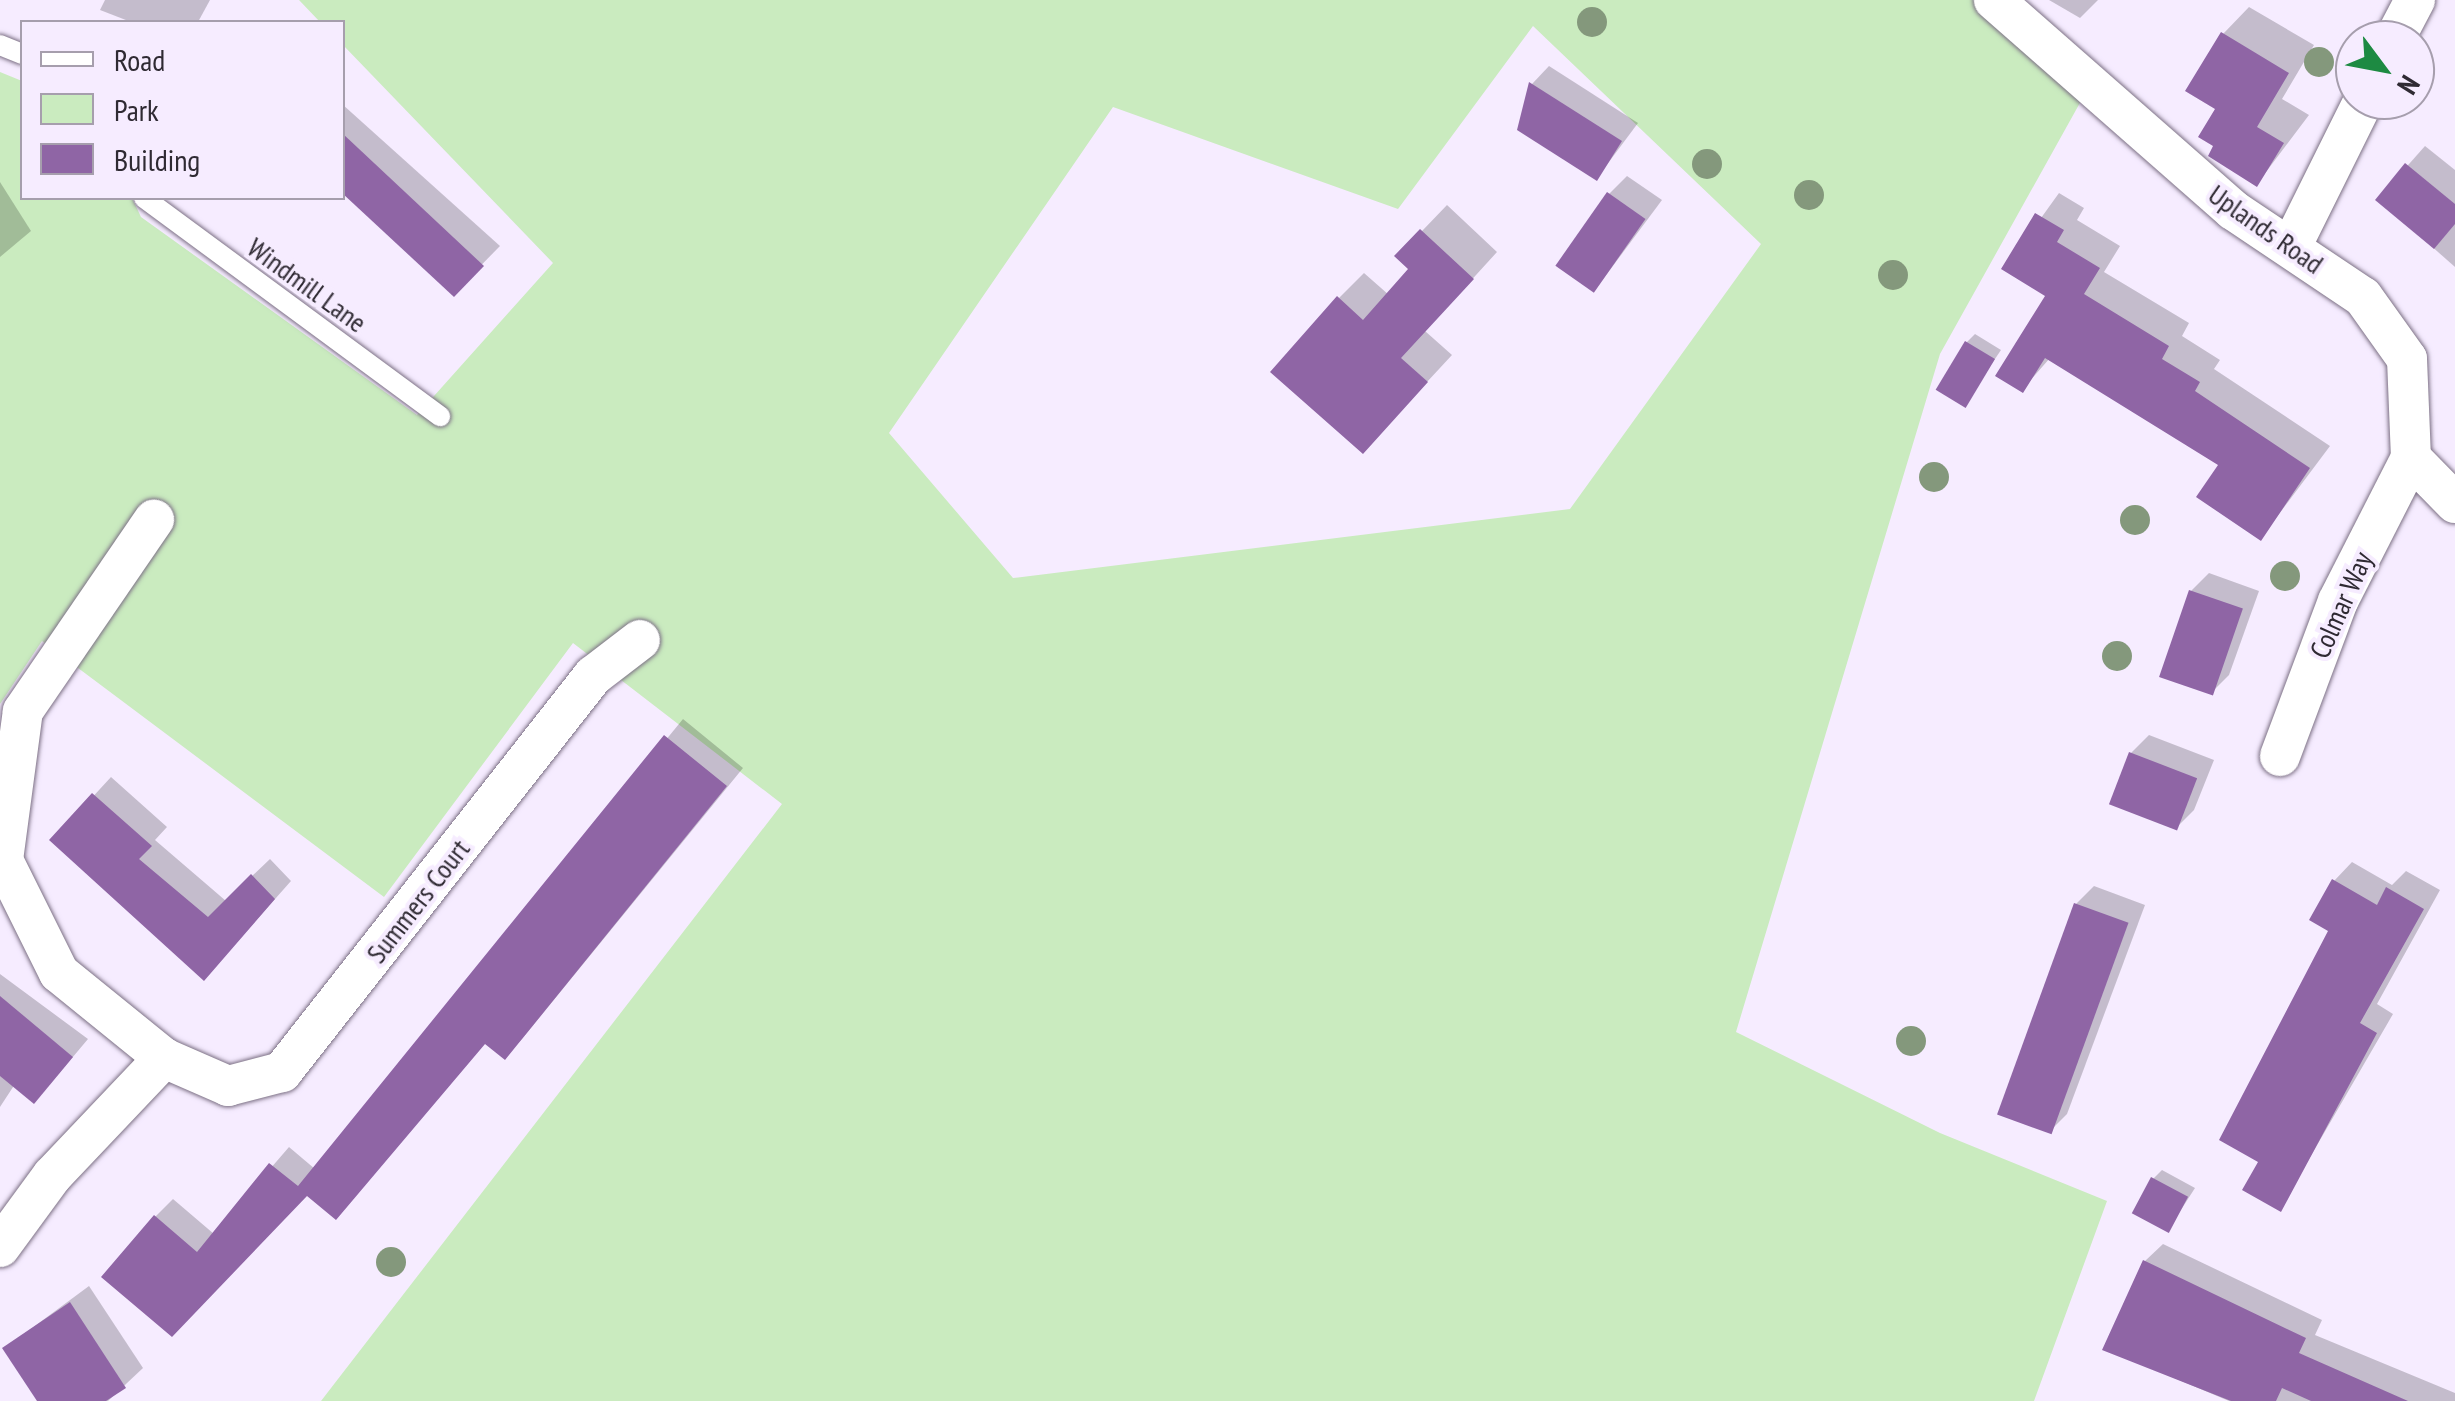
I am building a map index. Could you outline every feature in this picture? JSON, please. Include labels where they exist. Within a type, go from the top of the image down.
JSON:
[{"type":"street","name":"Uplands Road","points":[[1994,0],[2106,107],[2363,298],[2407,360],[2411,458]]},
{"type":"street","points":[[2292,245],[2354,120]]},
{"type":"street","points":[[2411,458],[2455,503]]},
{"type":"street","name":"Colmar Way","points":[[2280,756],[2338,601],[2411,458]]},
{"type":"street","name":"Summers Court","points":[[154,520],[24,710],[3,860],[59,972],[164,1058],[228,1086],[282,1072],[593,676],[640,640]]},
{"type":"street","points":[[0,1247],[52,1176],[164,1058]]},
{"type":"lane","name":"Windmill Lane","points":[[147,200],[440,416]]},
{"type":"green space","points":[[299,0],[1977,0],[2081,101],[1940,354],[1736,1032],[1940,1133],[2107,1201],[2034,1401],[321,1401],[782,804],[573,643],[384,897],[42,641],[0,704],[0,72],[20,80],[20,200],[133,200],[141,217],[417,415],[553,263],[345,47],[345,20],[318,20]],"holes":[[[1533,26],[1761,244],[1570,509],[1013,578],[889,433],[1113,107],[1398,209]]]},
{"type":"building","points":[[2221,32],[2289,73],[2257,127],[2284,143],[2257,187],[2208,156],[2213,146],[2198,137],[2215,109],[2185,91]]},
{"type":"building","points":[[1529,82],[1622,141],[1597,181],[1517,130]]},
{"type":"building","points":[[345,136],[484,266],[454,297],[345,196]]},
{"type":"building","points":[[2405,163],[2455,204],[2455,224],[2434,249],[2375,200]]},
{"type":"building","points":[[1607,192],[1646,219],[1594,293],[1555,266]]},
{"type":"building","points":[[2035,213],[2064,230],[2057,242],[2100,268],[2084,294],[2169,346],[2162,359],[2200,382],[2195,391],[2310,468],[2261,541],[2196,497],[2218,465],[2045,358],[2023,393],[1995,376],[2045,296],[2001,269]]},
{"type":"building","points":[[1420,229],[1474,279],[1401,358],[1428,382],[1363,454],[1270,372],[1337,296],[1363,320],[1408,269],[1394,256]]},
{"type":"building","points":[[1965,341],[1995,359],[1966,408],[1936,390]]},
{"type":"building","points":[[2189,590],[2243,609],[2213,696],[2159,677]]},
{"type":"building","points":[[664,735],[727,786],[505,1060],[485,1044],[336,1220],[307,1196],[172,1337],[101,1277],[154,1215],[197,1252],[269,1163],[298,1186]]},
{"type":"building","points":[[2129,752],[2197,778],[2177,830],[2109,804]]},
{"type":"building","points":[[92,793],[152,846],[139,859],[208,917],[251,874],[275,899],[204,981],[49,840]]},
{"type":"building","points":[[2332,879],[2377,905],[2386,887],[2424,909],[2360,1023],[2377,1033],[2281,1212],[2242,1190],[2258,1162],[2219,1140],[2328,931],[2309,920]]},
{"type":"building","points":[[2074,903],[2129,923],[2052,1134],[1997,1114]]},
{"type":"building","points":[[0,996],[73,1057],[34,1104],[0,1076]]},
{"type":"building","points":[[2151,1177],[2188,1197],[2169,1233],[2132,1213]]},
{"type":"building","points":[[2143,1260],[2306,1338],[2299,1353],[2408,1401],[2311,1401],[2282,1388],[2276,1401],[2231,1401],[2102,1350]]},
{"type":"building","points":[[70,1302],[126,1388],[106,1401],[37,1401],[2,1348]]}]
